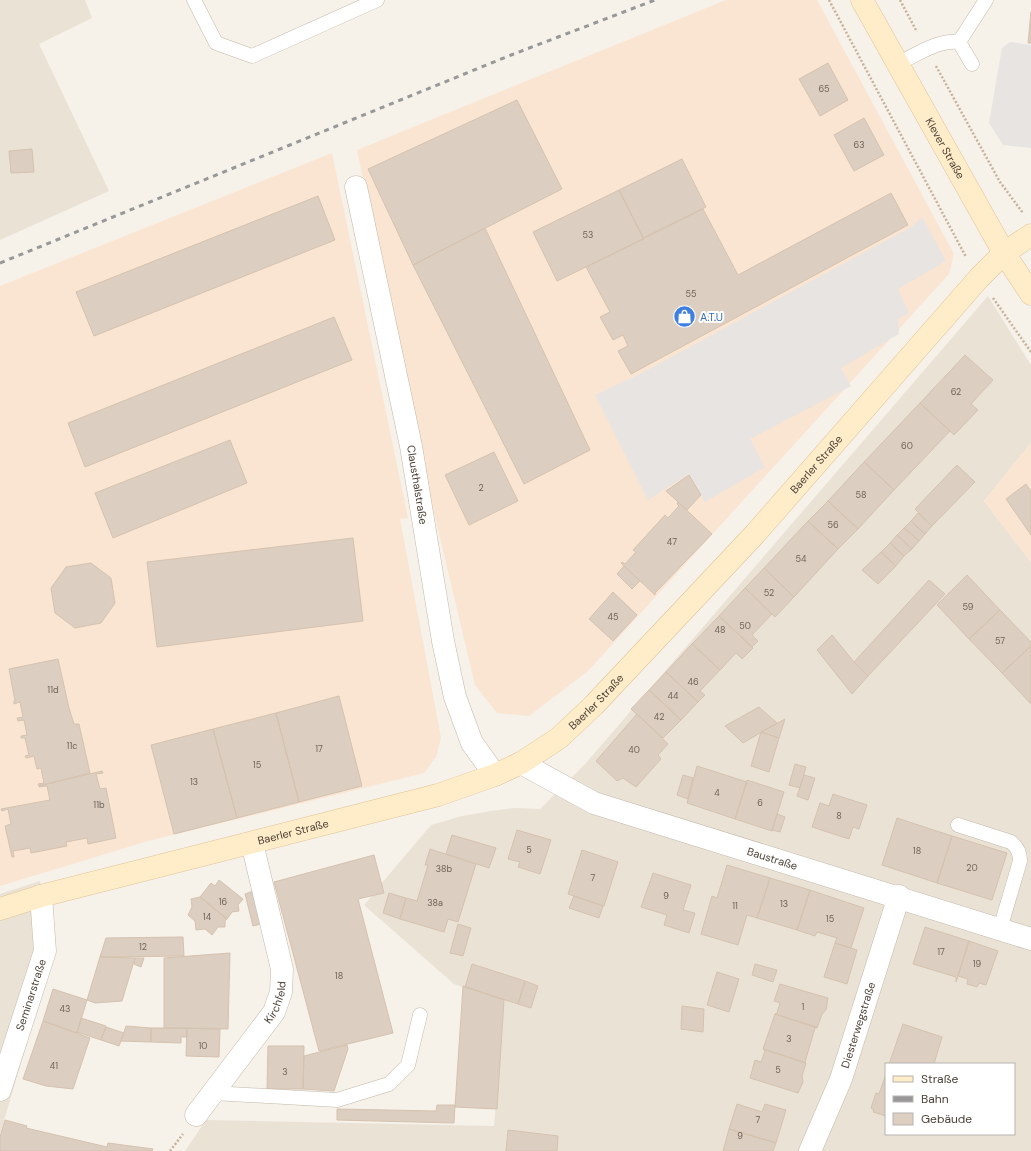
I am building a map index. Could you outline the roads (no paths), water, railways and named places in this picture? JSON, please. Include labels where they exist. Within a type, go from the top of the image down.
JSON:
[{"type":"main road","name":"Klever Straße","points":[[862,0],[1004,253],[1031,294]]},
{"type":"main road","name":"Baerler Straße","points":[[0,909],[41,896],[438,795],[495,775],[521,763],[559,738],[644,654],[755,534],[979,278],[1029,226]]},
{"type":"street","name":"Clausthalstraße","points":[[356,187],[411,446],[443,641],[455,697],[472,743],[495,775]]},
{"type":"street","name":"Baustraße","points":[[521,763],[594,803],[899,896],[1031,939]]},
{"type":"street","name":"Kirchfeld","points":[[196,1115],[274,1012],[281,992],[282,969],[252,843]]},
{"type":"street","name":"Seminarstraße","points":[[0,1090],[45,951],[41,896]]},
{"type":"street","name":"Diesterwegstraße","points":[[810,1151],[841,1079],[899,896]]},
{"type":"lane","points":[[194,0],[216,43],[252,56],[377,0]]},
{"type":"lane","points":[[959,42],[986,0]]},
{"type":"lane","points":[[899,64],[927,49],[951,40],[959,42],[972,64]]},
{"type":"lane","points":[[958,825],[1011,842],[1020,854],[1020,861],[1000,929]]},
{"type":"lane","points":[[213,1093],[337,1100],[389,1084],[408,1065],[420,1015]]},
{"type":"railway","points":[[0,263],[511,55],[655,0]]},
{"type":"place","name":"A.T.U","points":[[684,317]]}]
